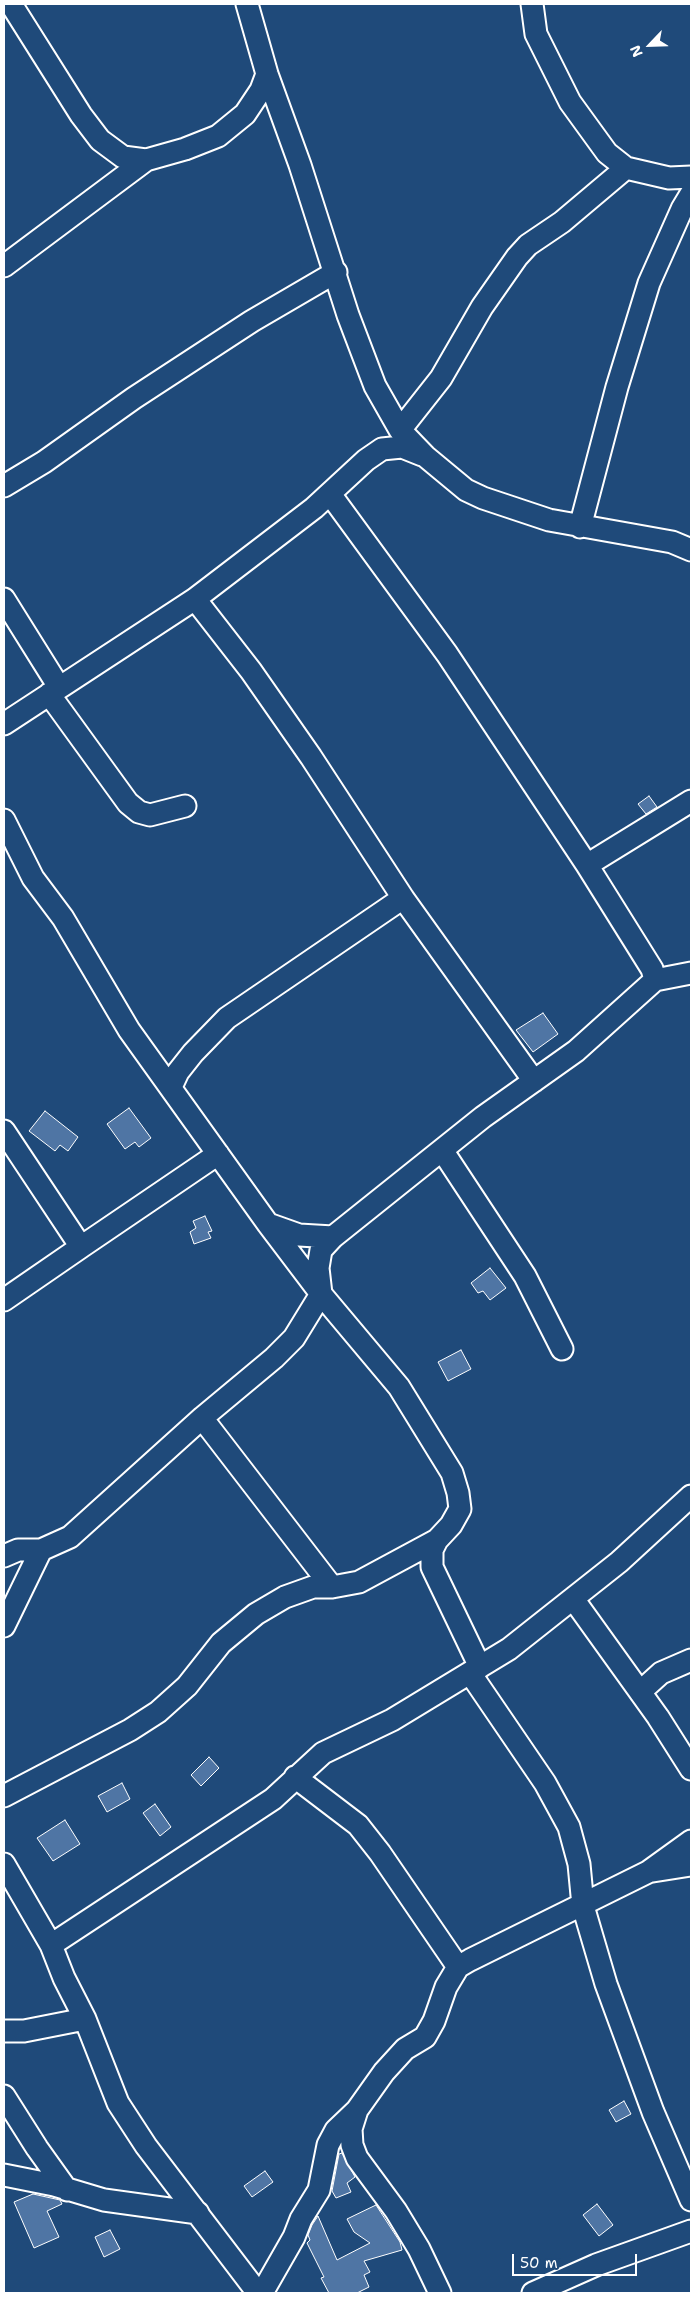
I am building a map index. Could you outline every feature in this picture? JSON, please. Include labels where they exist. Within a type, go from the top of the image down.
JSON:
[{"type":"street","points":[[11,4],[82,116],[100,140],[123,157],[146,160]]},
{"type":"street","points":[[246,4],[267,74],[336,272],[348,315],[375,386],[400,430],[425,456],[466,490],[483,498],[549,520],[672,542],[691,550]]},
{"type":"street","points":[[532,4],[536,34],[570,102],[607,153],[626,168],[669,178],[691,177]]},
{"type":"street","points":[[4,266],[146,160],[185,149],[218,136],[245,114],[261,90],[267,74]]},
{"type":"street","points":[[245,114],[280,110]]},
{"type":"street","points":[[400,430],[441,378],[482,307],[528,244],[562,222],[626,168]]},
{"type":"street","points":[[580,527],[617,387],[649,283],[686,202],[669,178]]},
{"type":"street","points":[[4,486],[44,462],[134,398],[252,321],[336,272]]},
{"type":"street","points":[[4,724],[195,599],[330,494],[366,460],[382,449],[402,447],[425,456]]},
{"type":"street","points":[[330,494],[447,654],[587,865],[652,969],[654,980]]},
{"type":"street","points":[[4,599],[54,690],[133,807],[139,812],[150,815],[185,806]]},
{"type":"street","points":[[195,599],[251,671],[311,757],[403,898],[534,1081]]},
{"type":"street","points":[[587,865],[691,801]]},
{"type":"street","points":[[4,820],[33,878],[63,918],[130,1030],[268,1224],[321,1294],[399,1387],[452,1473],[458,1492],[460,1509],[451,1525],[437,1540],[432,1550],[432,1567],[475,1670],[545,1783],[569,1827],[579,1864],[583,1906],[606,1984],[653,2112],[691,2200]]},
{"type":"street","points":[[171,1087],[178,1072],[193,1053],[227,1018],[403,898]]},
{"type":"street","points":[[4,1556],[18,1550],[41,1550],[70,1537],[202,1418],[274,1358],[294,1338],[321,1294],[318,1268],[321,1250],[333,1237],[442,1150],[576,1052],[654,980],[691,974]]},
{"type":"street","points":[[4,1130],[81,1247]]},
{"type":"street","points":[[442,1150],[525,1276],[562,1350]]},
{"type":"street","points":[[4,1300],[218,1154]]},
{"type":"street","points":[[268,1224],[299,1235],[333,1237]]},
{"type":"street","points":[[202,1418],[332,1588]]},
{"type":"street","points":[[51,1945],[273,1799],[323,1753],[392,1720],[509,1649],[574,1600],[691,1496]]},
{"type":"street","points":[[4,1796],[130,1730],[158,1712],[187,1686],[222,1643],[256,1614],[285,1597],[313,1587],[332,1588],[359,1582],[437,1540]]},
{"type":"street","points":[[4,1626],[41,1550]]},
{"type":"street","points":[[574,1600],[640,1692],[691,1769]]},
{"type":"street","points":[[640,1692],[661,1673],[691,1660]]},
{"type":"street","points":[[295,1778],[358,1825],[380,1852],[458,1968]]},
{"type":"street","points":[[262,2293],[294,2237],[301,2219],[319,2190],[328,2145],[336,2130],[357,2110],[384,2072],[405,2049],[425,2037],[434,2021],[446,1987],[458,1968],[509,1940],[583,1906],[648,1872],[691,1841]]},
{"type":"street","points":[[4,1864],[51,1945],[64,1978],[85,2019],[118,2103],[146,2146],[258,2293]]},
{"type":"street","points":[[648,1872],[691,1865]]},
{"type":"street","points":[[4,2031],[24,2031],[85,2019]]},
{"type":"street","points":[[4,2096],[37,2148],[67,2190]]},
{"type":"street","points":[[357,2110],[351,2128],[352,2145],[357,2158],[396,2211],[419,2249],[440,2293]]},
{"type":"street","points":[[4,2174],[54,2185],[104,2200],[198,2213]]},
{"type":"street","points":[[533,2293],[596,2266],[691,2231]]},
{"type":"building","points":[[649,796],[657,807],[646,814],[638,804]]},
{"type":"building","points":[[543,1013],[558,1034],[533,1052],[516,1030]]},
{"type":"building","points":[[129,1108],[151,1138],[139,1147],[135,1142],[125,1149],[107,1124]]},
{"type":"building","points":[[45,1111],[78,1137],[68,1151],[60,1145],[55,1151],[29,1131]]},
{"type":"building","points":[[205,1216],[212,1231],[208,1232],[211,1238],[194,1244],[190,1232],[196,1228],[193,1221]]},
{"type":"building","points":[[490,1268],[506,1288],[490,1300],[483,1291],[478,1293],[471,1283]]},
{"type":"building","points":[[461,1350],[471,1369],[448,1381],[438,1362]]},
{"type":"building","points":[[209,1757],[219,1768],[201,1786],[191,1775]]},
{"type":"building","points":[[122,1783],[130,1799],[107,1812],[98,1796]]},
{"type":"building","points":[[155,1804],[171,1827],[160,1836],[143,1813]]},
{"type":"building","points":[[65,1820],[80,1844],[53,1861],[37,1838]]},
{"type":"building","points":[[624,2101],[631,2114],[616,2122],[609,2110]]},
{"type":"building","points":[[342,2153],[355,2177],[347,2183],[351,2192],[336,2198],[332,2191],[339,2154]]},
{"type":"building","points":[[265,2171],[273,2182],[252,2197],[244,2186]]},
{"type":"building","points":[[33,2194],[60,2200],[62,2204],[47,2211],[59,2237],[34,2248],[14,2202]]},
{"type":"building","points":[[597,2204],[613,2225],[599,2236],[583,2215]]},
{"type":"building","points":[[376,2205],[400,2242],[402,2250],[364,2261],[370,2272],[364,2275],[369,2287],[357,2293],[329,2293],[321,2278],[324,2277],[307,2243],[310,2240],[308,2235],[312,2225],[318,2216],[337,2260],[370,2243],[354,2232],[347,2219]]},
{"type":"building","points":[[110,2230],[120,2249],[104,2257],[95,2237]]}]
